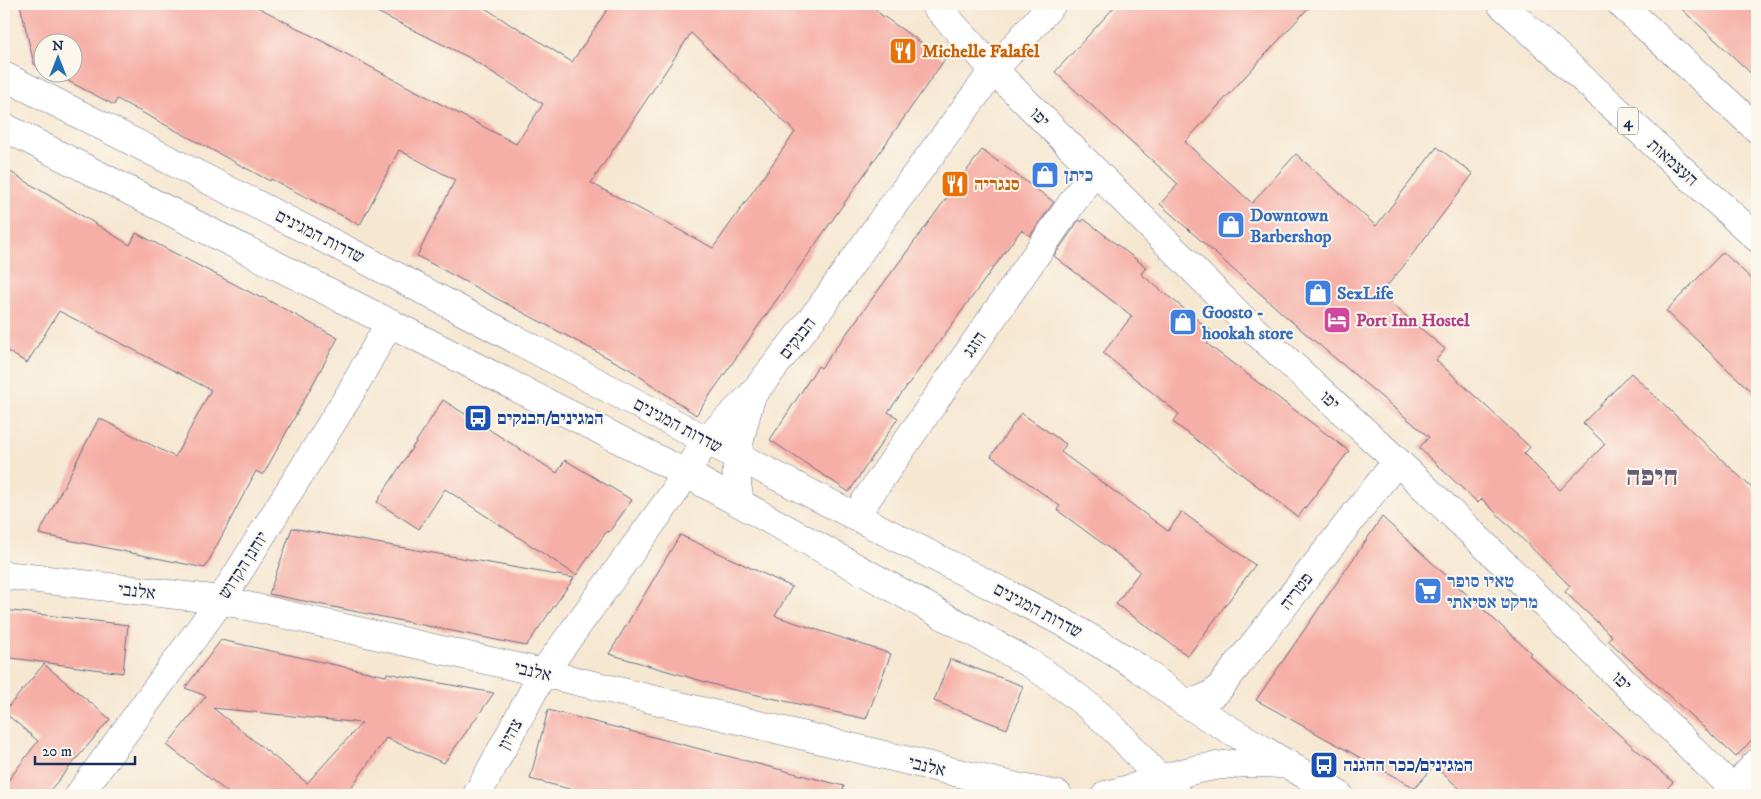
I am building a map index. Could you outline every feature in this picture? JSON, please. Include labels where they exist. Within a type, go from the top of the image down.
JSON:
[{"type":"main road","name":"יפו","points":[[934,4],[994,70],[1254,330],[1397,461],[1733,793]]},
{"type":"main road","name":"הבנקים","points":[[543,673],[672,494],[706,440],[752,395],[821,307],[885,216],[994,70],[1052,4]]},
{"type":"main road","name":"העצמאות","points":[[1501,4],[1757,238]]},
{"type":"main road","points":[[1620,4],[1757,129]]},
{"type":"main road","name":"שדרות המגינים","points":[[4,76],[377,266],[706,440],[1066,624],[1131,663],[1184,702],[1286,765],[1339,795]]},
{"type":"main road","points":[[4,127],[685,473],[1031,664],[1062,685],[1115,730],[1168,787]]},
{"type":"main road","name":"הזגג","points":[[855,516],[1094,171]]},
{"type":"main road","name":"יוחנן הקדוש","points":[[79,795],[221,600],[348,397],[390,322]]},
{"type":"main road","points":[[741,504],[736,483],[737,456],[742,427],[752,395]]},
{"type":"main road","name":"פטריה","points":[[1184,702],[1196,702],[1207,698],[1218,690],[1397,461]]},
{"type":"main road","name":"אלנבי","points":[[4,576],[221,600],[543,673],[1021,788],[1058,795]]},
{"type":"main road","name":"צהיון","points":[[477,795],[543,673]]},
{"type":"main road","points":[[1106,795],[1168,787],[1228,763],[1263,762],[1286,765]]},
{"type":"main road","points":[[1733,793],[1757,763]]},
{"type":"building","points":[[20,4],[252,4],[516,144],[543,104],[468,57],[361,4],[479,4],[572,62],[611,4],[871,4],[880,14],[945,59],[696,415],[629,369],[417,256],[455,180],[399,150],[360,225],[271,179],[270,181],[117,99],[114,105],[70,82],[82,82],[82,32],[32,32],[32,55]],"holes":[[[691,33],[795,132],[713,248],[591,183]]]},
{"type":"building","points":[[1117,4],[1312,4],[1185,142],[1252,203],[1296,154],[1376,226],[1437,147],[1473,174],[1380,294],[1445,349],[1436,360],[1530,447],[1524,454],[1560,490],[1605,444],[1583,423],[1631,373],[1757,493],[1757,734],[1736,757],[1608,640],[1612,636],[1565,592],[1570,586],[1482,499],[1478,503],[1419,448],[1429,437],[1292,322],[1160,204],[1178,184],[1055,72]]},
{"type":"building","points":[[1676,4],[1757,4],[1757,79],[1724,48]]},
{"type":"building","points":[[982,150],[1054,202],[1030,236],[1021,230],[888,412],[898,418],[849,492],[770,440],[818,366],[821,368]]},
{"type":"building","points":[[4,168],[130,245],[136,233],[338,338],[263,475],[256,471],[205,568],[39,534],[99,418],[175,457],[211,390],[59,311],[27,363],[4,349]]},
{"type":"building","points":[[1084,219],[1146,267],[1141,274],[1215,334],[1207,344],[1349,451],[1298,517],[1173,422],[1179,414],[1103,353],[1132,316],[1054,256],[1079,220],[1082,222]]},
{"type":"building","points":[[1723,252],[1757,284],[1757,397],[1666,311]]},
{"type":"building","points":[[443,400],[557,473],[565,460],[632,500],[576,575],[445,489],[419,529],[377,502]]},
{"type":"building","points":[[1021,413],[1066,444],[1061,452],[1168,531],[1182,512],[1255,565],[1188,656],[1116,604],[1140,571],[1057,510],[1060,506],[991,456]]},
{"type":"building","points":[[1382,517],[1531,653],[1529,655],[1673,782],[1661,795],[1467,795],[1434,766],[1415,788],[1256,700]]},
{"type":"building","points":[[292,528],[574,578],[526,646],[269,594]]},
{"type":"building","points":[[680,535],[792,587],[775,616],[891,654],[866,719],[726,688],[609,654]]},
{"type":"building","points":[[4,610],[128,625],[123,673],[4,657]]},
{"type":"building","points":[[221,640],[386,676],[387,673],[494,693],[444,763],[386,738],[346,795],[231,795],[167,745],[206,696],[185,688]],"holes":[[[213,708],[362,723],[307,783]]]},
{"type":"building","points":[[950,659],[1023,686],[1007,729],[934,701]]},
{"type":"building","points":[[44,664],[110,719],[46,795],[4,795],[4,786],[38,741],[4,712]]},
{"type":"building","points":[[548,710],[844,786],[842,795],[594,795],[530,779]]},
{"type":"place","name":"Michelle Falafel","points":[[903,51]]},
{"type":"place","name":"כיתן","points":[[1045,175]]},
{"type":"place","name":"סנגריה","points":[[955,184]]},
{"type":"place","name":"Downtown Barbershop","points":[[1231,225]]},
{"type":"place","name":"SexLife","points":[[1318,293]]},
{"type":"place","name":"Port Inn Hostel","points":[[1337,320]]},
{"type":"place","name":"Goosto - hookah store","points":[[1183,322]]},
{"type":"place","name":"המגינים/הבנקים","points":[[478,418]]},
{"type":"place","name":"טאיו סופר מרקט אסיאתי","points":[[1428,591]]},
{"type":"place","name":"המגינים/ככר ההגנה","points":[[1324,765]]},
{"type":"district","name":"חיפה","points":[[1652,475]]}]
